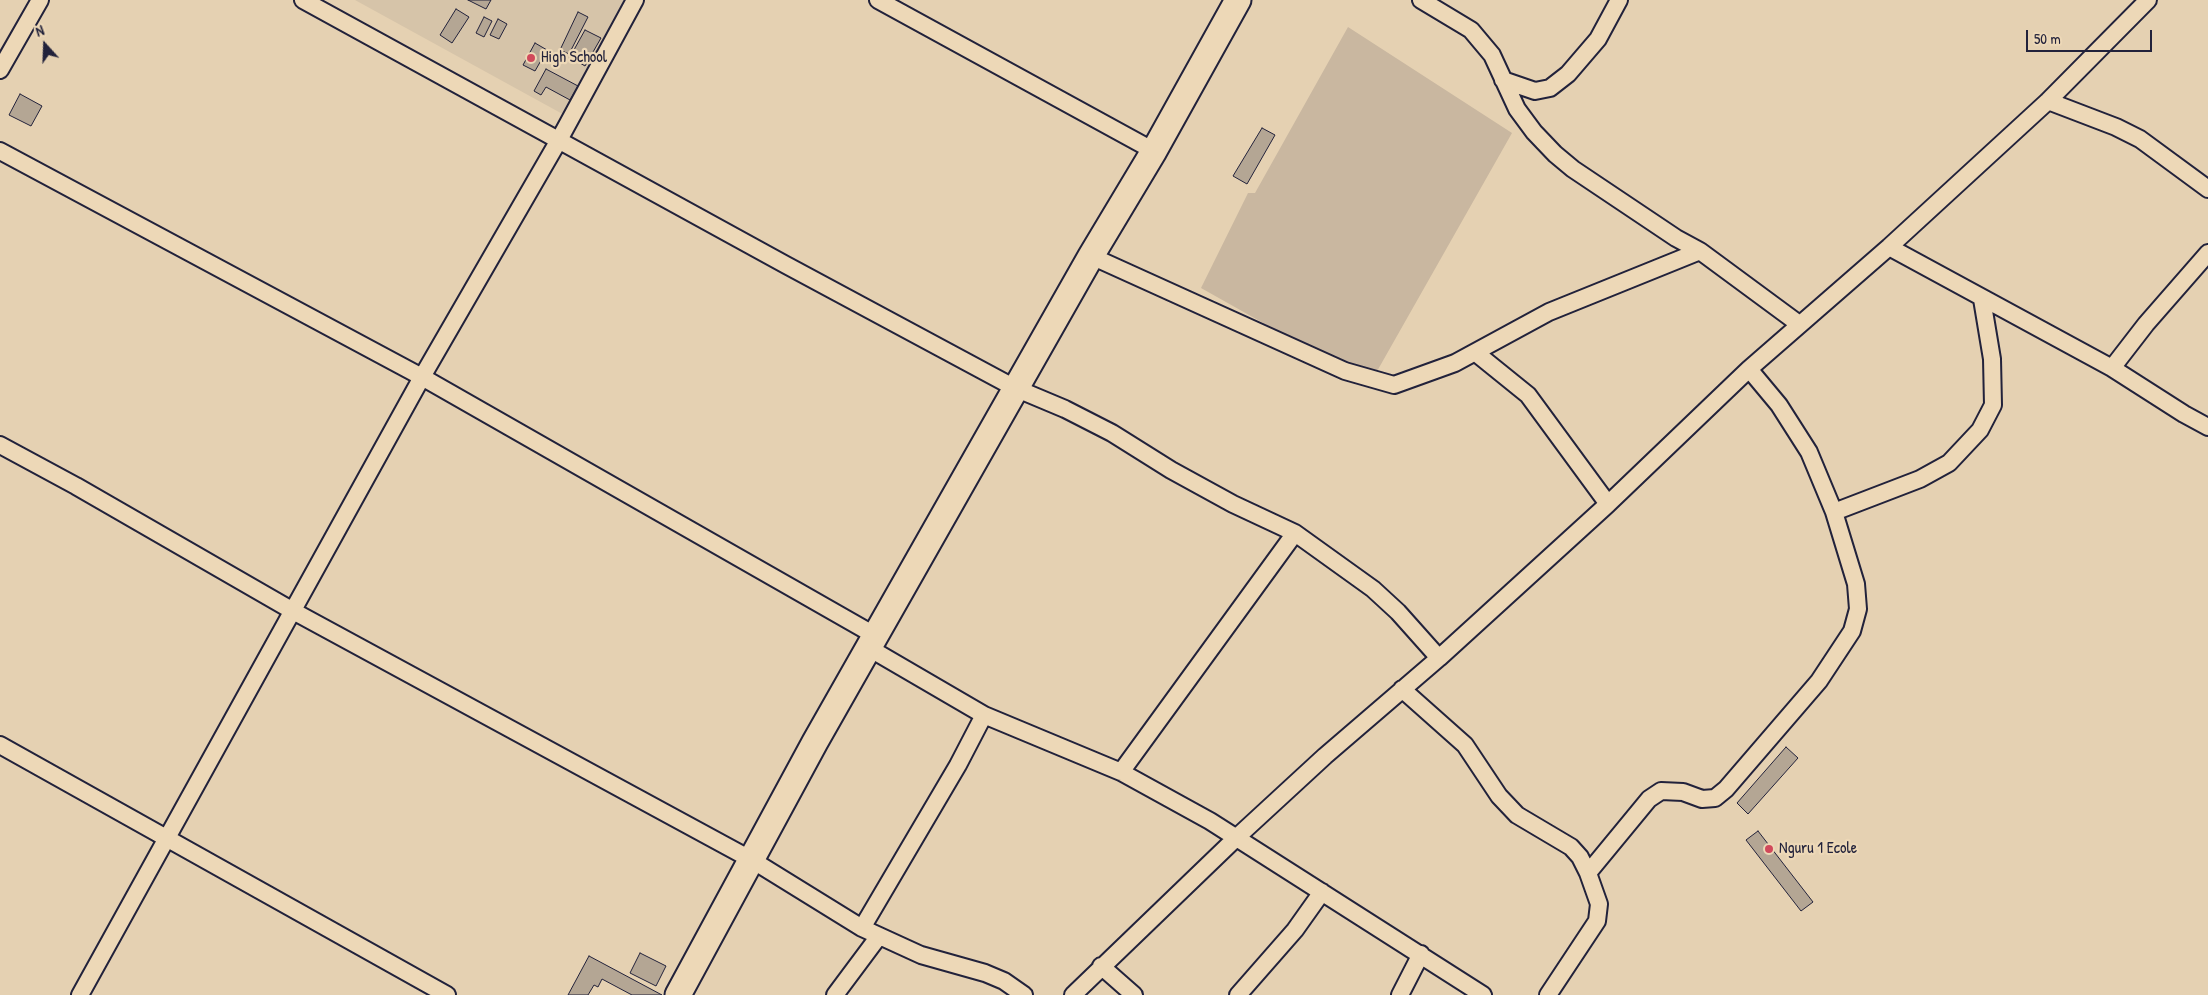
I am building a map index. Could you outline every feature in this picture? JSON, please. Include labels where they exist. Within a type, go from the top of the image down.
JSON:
[{"type":"main road","points":[[678,995],[815,742],[1091,256],[1154,151],[1238,0]]},
{"type":"street","points":[[0,70],[40,0]]},
{"type":"street","points":[[303,0],[786,265],[1016,388],[1065,409],[1112,433],[1171,470],[1233,504],[1295,534],[1373,589],[1398,612],[1439,658]]},
{"type":"street","points":[[80,995],[422,377],[559,140],[635,0]]},
{"type":"street","points":[[878,0],[1154,151]]},
{"type":"street","points":[[1421,0],[1471,30],[1492,55],[1517,109],[1534,132],[1561,159],[1676,238],[1700,251],[1799,324]]},
{"type":"street","points":[[1503,80],[1535,91],[1550,88],[1568,74],[1598,39],[1619,0]]},
{"type":"street","points":[[1073,995],[1101,966],[1325,756],[1439,658],[1608,504],[1749,369],[1889,247],[2048,101],[2148,0]]},
{"type":"street","points":[[2048,101],[2116,127],[2140,139],[2208,189]]},
{"type":"street","points":[[0,151],[422,377],[873,642],[984,715],[1121,772],[1236,838],[1483,995]]},
{"type":"street","points":[[1889,247],[2112,368],[2208,427]]},
{"type":"street","points":[[1091,256],[1345,371],[1394,384],[1455,363],[1549,312],[1700,251]]},
{"type":"street","points":[[2112,368],[2146,324],[2208,253]]},
{"type":"street","points":[[1834,512],[1920,479],[1949,463],[1980,430],[1993,405],[1992,359],[1982,299]]},
{"type":"street","points":[[1476,353],[1528,395],[1608,504]]},
{"type":"street","points":[[1588,873],[1649,799],[1661,791],[1683,792],[1702,798],[1715,798],[1726,789],[1824,673],[1852,632],[1858,609],[1856,584],[1834,512],[1809,452],[1779,405],[1749,369]]},
{"type":"street","points":[[0,445],[76,486],[293,611],[752,860],[862,928],[921,955],[985,972],[1004,981],[1024,995]]},
{"type":"street","points":[[1121,772],[1295,534]]},
{"type":"street","points":[[1402,689],[1465,745],[1499,796],[1517,815],[1571,847],[1580,857],[1588,873],[1599,904],[1597,921],[1548,995]]},
{"type":"street","points":[[862,928],[958,765],[984,715]]},
{"type":"street","points":[[0,746],[447,995]]},
{"type":"street","points":[[1238,995],[1295,930],[1322,892]]},
{"type":"street","points":[[836,995],[879,936]]},
{"type":"street","points":[[1400,995],[1421,954]]},
{"type":"street","points":[[1101,966],[1134,995]]},
{"type":"shaded area","name":"High School","points":[[355,0],[632,0],[568,117]]},
{"type":"shaded area","points":[[1348,27],[1512,133],[1376,373],[1338,365],[1201,288],[1248,193],[1255,193]]},
{"type":"building","points":[[468,0],[491,0],[486,9]]},
{"type":"building","points":[[456,9],[469,17],[452,43],[440,35]]},
{"type":"building","points":[[578,12],[588,17],[569,54],[560,50]]},
{"type":"building","points":[[484,17],[492,21],[484,37],[476,33]]},
{"type":"building","points":[[498,19],[507,24],[499,39],[490,35]]},
{"type":"building","points":[[585,30],[601,38],[585,66],[570,57]]},
{"type":"building","points":[[535,43],[547,50],[535,71],[523,65]]},
{"type":"building","points":[[546,69],[578,86],[570,100],[546,87],[541,95],[534,91]]},
{"type":"building","points":[[20,94],[42,106],[31,126],[9,115]]},
{"type":"building","points":[[1262,128],[1275,135],[1247,184],[1233,176]]},
{"type":"building","points":[[1786,747],[1798,758],[1748,814],[1737,803]]},
{"type":"building","points":[[1758,831],[1813,902],[1801,911],[1746,840]]},
{"type":"building","points":[[640,953],[666,966],[656,986],[630,973]]},
{"type":"building","points":[[589,956],[662,995],[632,995],[602,979],[598,987],[594,985],[588,995],[568,995]]},
{"type":"place","name":"High School","points":[[531,58]]},
{"type":"place","name":"Nguru 1 Ecole","points":[[1769,849]]}]
